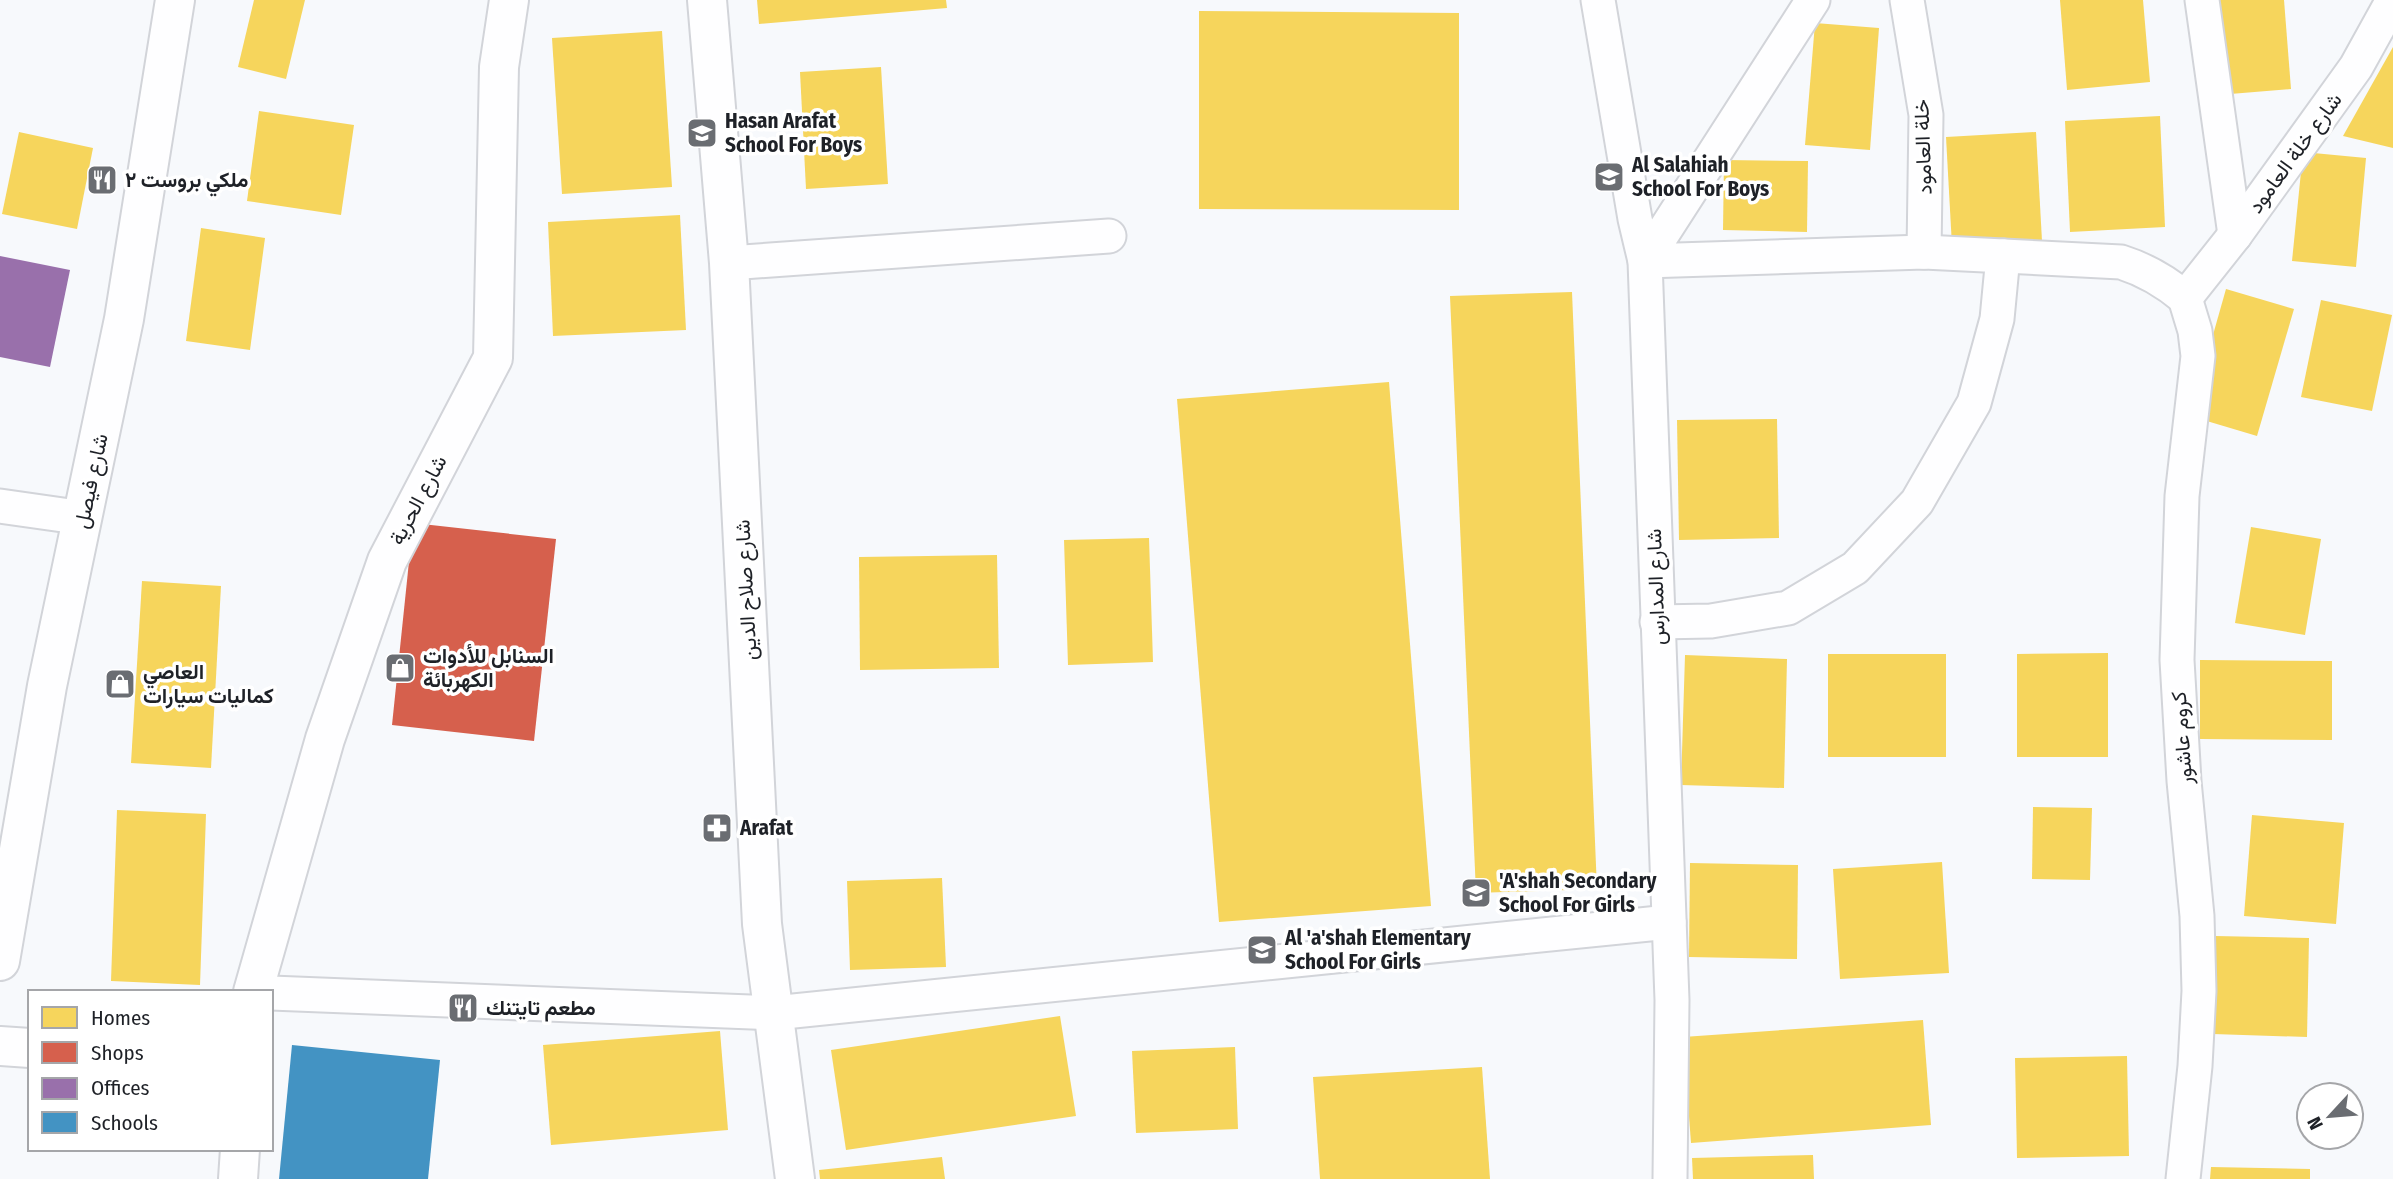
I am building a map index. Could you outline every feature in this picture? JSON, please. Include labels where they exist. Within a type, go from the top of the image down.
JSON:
[{"type":"main road","name":"شارع فيصل","points":[[0,961],[47,686],[124,319],[175,0]]},
{"type":"main road","name":"شارع الحرية","points":[[254,990],[325,739],[387,561],[493,358],[499,66],[509,0]]},
{"type":"main road","name":"شارع صلاح الدين","points":[[707,0],[729,263],[762,924],[795,1179]]},
{"type":"main road","points":[[0,1046],[28,1048]]},
{"type":"main road","points":[[238,1179],[240,1151]]},
{"type":"street","name":"شارع المدارس","points":[[1598,0],[1616,115],[1645,261],[1672,1000],[1670,1179]]},
{"type":"street","points":[[1645,261],[1813,0]]},
{"type":"street","name":"خلة العامود","points":[[1907,0],[1926,115],[1924,252]]},
{"type":"street","points":[[2202,0],[2235,235]]},
{"type":"street","name":"شارع خلة العامود","points":[[2185,298],[2235,235],[2356,67],[2392,0]]},
{"type":"street","points":[[729,263],[1109,236]]},
{"type":"street","points":[[1645,261],[1924,252],[2121,262],[2164,280],[2185,298]]},
{"type":"street","points":[[1657,622],[1711,621],[1788,608],[1855,569],[1917,502],[1974,403],[1997,319],[2003,256]]},
{"type":"street","name":"كروم عاشور","points":[[2183,1179],[2195,1066],[2199,991],[2197,916],[2184,781],[2177,660],[2182,496],[2198,356],[2195,331],[2185,298]]},
{"type":"street","points":[[0,506],[84,518]]},
{"type":"street","points":[[273,993],[774,1013],[1669,922]]},
{"type":"building: Homes","points":[[254,0],[305,0],[286,79],[238,67]]},
{"type":"building: Homes","points":[[757,0],[946,0],[947,8],[759,24]]},
{"type":"building: Homes","points":[[2060,0],[2143,0],[2150,82],[2067,90]]},
{"type":"building: Homes","points":[[2211,0],[2284,0],[2291,89],[2218,95]]},
{"type":"building: Homes","points":[[1199,11],[1459,13],[1459,210],[1199,209]]},
{"type":"building: Homes","points":[[1815,23],[1879,28],[1870,150],[1805,145]]},
{"type":"building: Homes","points":[[662,31],[672,187],[562,194],[552,38]]},
{"type":"building: Homes","points":[[2393,47],[2393,148],[2343,136]]},
{"type":"building: Homes","points":[[881,67],[888,184],[806,189],[800,72]]},
{"type":"building: Homes","points":[[259,111],[354,125],[341,215],[247,201]]},
{"type":"building: Homes","points":[[2160,116],[2165,227],[2070,232],[2065,121]]},
{"type":"building: Homes","points":[[19,132],[93,148],[77,229],[2,214]]},
{"type":"building: Homes","points":[[2036,132],[2042,241],[1952,246],[1946,137]]},
{"type":"building: Homes","points":[[2303,152],[2366,158],[2356,267],[2292,261]]},
{"type":"building: Homes","points":[[1724,160],[1808,161],[1807,232],[1723,230]]},
{"type":"building: Homes","points":[[680,215],[686,330],[553,336],[548,222]]},
{"type":"building: Homes","points":[[201,228],[265,238],[250,350],[186,341]]},
{"type":"building: Homes","points":[[2226,289],[2294,309],[2257,436],[2190,416]]},
{"type":"building: Homes","points":[[1572,292],[1597,889],[1476,893],[1450,296]]},
{"type":"building: Homes","points":[[2321,300],[2392,315],[2372,411],[2301,397]]},
{"type":"building: Homes","points":[[1389,382],[1431,906],[1219,922],[1177,399]]},
{"type":"building: Homes","points":[[1777,419],[1779,538],[1679,540],[1677,420]]},
{"type":"building: Homes","points":[[2251,527],[2321,539],[2305,635],[2235,623]]},
{"type":"building: Homes","points":[[1149,538],[1153,662],[1068,665],[1064,540]]},
{"type":"building: Homes","points":[[997,555],[999,668],[860,670],[859,557]]},
{"type":"building: Homes","points":[[142,581],[221,586],[211,768],[131,763]]},
{"type":"building: Homes","points":[[2108,653],[2108,757],[2017,757],[2017,654]]},
{"type":"building: Homes","points":[[1828,654],[1946,654],[1946,757],[1828,757]]},
{"type":"building: Homes","points":[[1685,655],[1787,659],[1784,788],[1681,785]]},
{"type":"building: Homes","points":[[2200,660],[2332,661],[2332,740],[2200,739]]},
{"type":"building: Homes","points":[[2033,807],[2092,808],[2090,880],[2032,879]]},
{"type":"building: Homes","points":[[117,810],[206,814],[200,985],[111,981]]},
{"type":"building: Homes","points":[[2252,815],[2344,823],[2336,924],[2244,916]]},
{"type":"building: Homes","points":[[1942,862],[1949,973],[1840,979],[1833,869]]},
{"type":"building: Homes","points":[[1690,863],[1798,865],[1797,959],[1689,957]]},
{"type":"building: Homes","points":[[942,878],[946,967],[850,970],[847,881]]},
{"type":"building: Homes","points":[[2215,936],[2309,938],[2307,1037],[2213,1034]]},
{"type":"building: Homes","points":[[1060,1016],[1076,1116],[846,1150],[831,1050]]},
{"type":"building: Homes","points":[[1923,1020],[1931,1125],[1691,1143],[1683,1037]]},
{"type":"building: Homes","points":[[720,1031],[728,1130],[551,1145],[543,1045]]},
{"type":"building: Homes","points":[[1235,1047],[1238,1129],[1136,1133],[1132,1051]]},
{"type":"building: Homes","points":[[2127,1056],[2129,1156],[2017,1158],[2015,1058]]},
{"type":"building: Homes","points":[[1482,1067],[1490,1179],[1320,1179],[1313,1077]]},
{"type":"building: Homes","points":[[1813,1155],[1814,1179],[1693,1179],[1692,1158]]},
{"type":"building: Homes","points":[[942,1157],[945,1179],[820,1179],[819,1170]]},
{"type":"building: Homes","points":[[2211,1167],[2310,1169],[2310,1179],[2210,1179]]},
{"type":"building: Shops","points":[[413,523],[556,539],[534,741],[392,725]]},
{"type":"building: Offices","points":[[0,256],[70,270],[50,367],[0,357]]},
{"type":"building: Schools","points":[[292,1045],[440,1060],[428,1179],[279,1179]]},
{"type":"place","name":"Hasan Arafat School For Boys","points":[[702,133]]},
{"type":"place","name":"Al Salahiah School For Boys","points":[[1609,177]]},
{"type":"place","name":"ملكي بروست ٢","points":[[102,180]]},
{"type":"place","name":"السنابل للأدوات الكهربائة","points":[[400,668]]},
{"type":"place","name":"العاصي كماليات سيارات","points":[[120,684]]},
{"type":"place","name":"Arafat","points":[[717,828]]},
{"type":"place","name":"'A'shah Secondary School For Girls","points":[[1476,893]]},
{"type":"place","name":"Al 'a'shah Elementary School For Girls","points":[[1262,950]]},
{"type":"place","name":"مطعم تايتنك","points":[[463,1008]]}]
